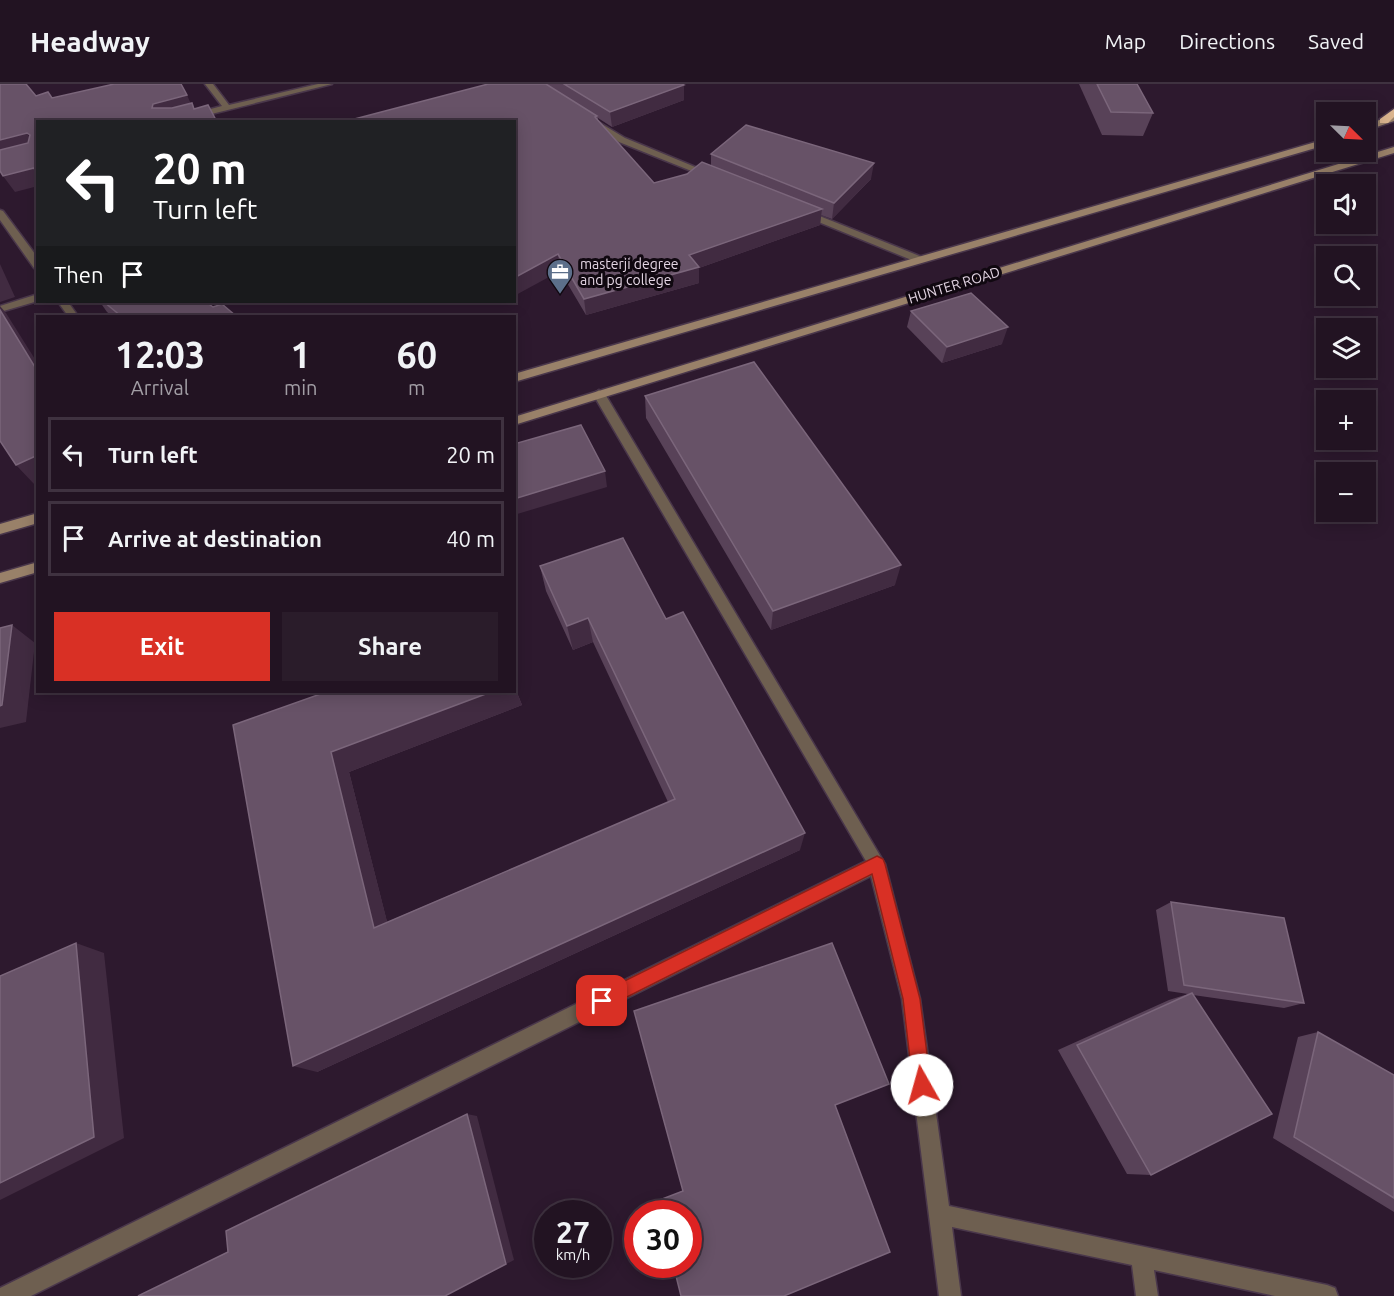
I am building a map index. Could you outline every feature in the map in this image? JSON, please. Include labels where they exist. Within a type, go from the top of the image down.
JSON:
[{"type":"highway","points":[[1389,120],[1394,112]]},
{"type":"main road","points":[[516,377],[1316,145]]},
{"type":"main road","name":"HUNTER ROAD","points":[[516,420],[1394,150]]},
{"type":"main road","points":[[0,529],[36,519]]},
{"type":"main road","points":[[0,578],[36,568]]},
{"type":"street","points":[[208,84],[226,106]]},
{"type":"street","points":[[174,120],[328,84]]},
{"type":"street","points":[[582,115],[622,140],[721,180]]},
{"type":"street","points":[[787,206],[918,259]]},
{"type":"street","points":[[0,213],[36,263]]},
{"type":"street","points":[[0,309],[36,298]]},
{"type":"street","points":[[599,394],[877,864],[911,999],[950,1296]]},
{"type":"street","points":[[8,1296],[877,864]]},
{"type":"street","points":[[939,1214],[1327,1296]]},
{"type":"street","points":[[1141,1256],[1147,1296]]},
{"type":"building","points":[[0,84],[26,84],[36,96],[48,92],[52,98],[114,84],[181,84],[187,95],[153,104],[152,108],[172,108],[192,103],[194,109],[208,105],[216,120],[36,120],[36,173],[34,168],[3,176],[0,171],[0,150],[28,143],[30,135],[27,133],[0,140]]},
{"type":"building","points":[[488,84],[546,84],[597,116],[595,117],[654,183],[687,174],[702,162],[822,209],[689,255],[699,267],[584,299],[558,254],[516,277],[516,120],[351,120]]},
{"type":"building","points":[[564,84],[682,84],[684,85],[610,112]]},
{"type":"building","points":[[1097,84],[1137,84],[1153,113],[1111,112]]},
{"type":"building","points":[[746,125],[874,163],[834,203],[711,154]]},
{"type":"building","points":[[971,293],[1008,327],[947,347],[911,311]]},
{"type":"building","points":[[105,303],[207,303],[213,307],[222,304],[235,315],[120,315]]},
{"type":"building","points":[[0,310],[36,369],[36,456],[16,465],[0,441]]},
{"type":"building","points":[[754,362],[901,565],[773,611],[645,396]]},
{"type":"building","points":[[581,425],[605,471],[516,498],[516,443]]},
{"type":"building","points":[[623,538],[666,619],[683,612],[805,833],[293,1066],[233,725],[323,693],[488,693],[331,752],[374,928],[675,799],[588,618],[567,626],[540,566]]},
{"type":"building","points":[[12,625],[2,705],[0,706],[0,628]]},
{"type":"building","points":[[1171,902],[1284,918],[1304,1003],[1184,985]]},
{"type":"building","points":[[76,943],[94,1137],[0,1183],[0,976]]},
{"type":"building","points":[[832,943],[889,1084],[835,1105],[890,1252],[784,1296],[681,1296],[676,1278],[702,1278],[702,1200],[660,1200],[683,1191],[634,1011]]},
{"type":"building","points":[[1192,993],[1272,1114],[1151,1175],[1077,1045]]},
{"type":"building","points":[[1318,1032],[1394,1075],[1394,1198],[1294,1137]]},
{"type":"building","points":[[467,1114],[506,1264],[445,1296],[138,1296],[228,1252],[226,1231]]},
{"type":"place","name":"masterji degree and pg college","points":[[560,295]]},
{"type":"route","points":[[602,1001],[877,864],[911,999],[922,1085]]}]
